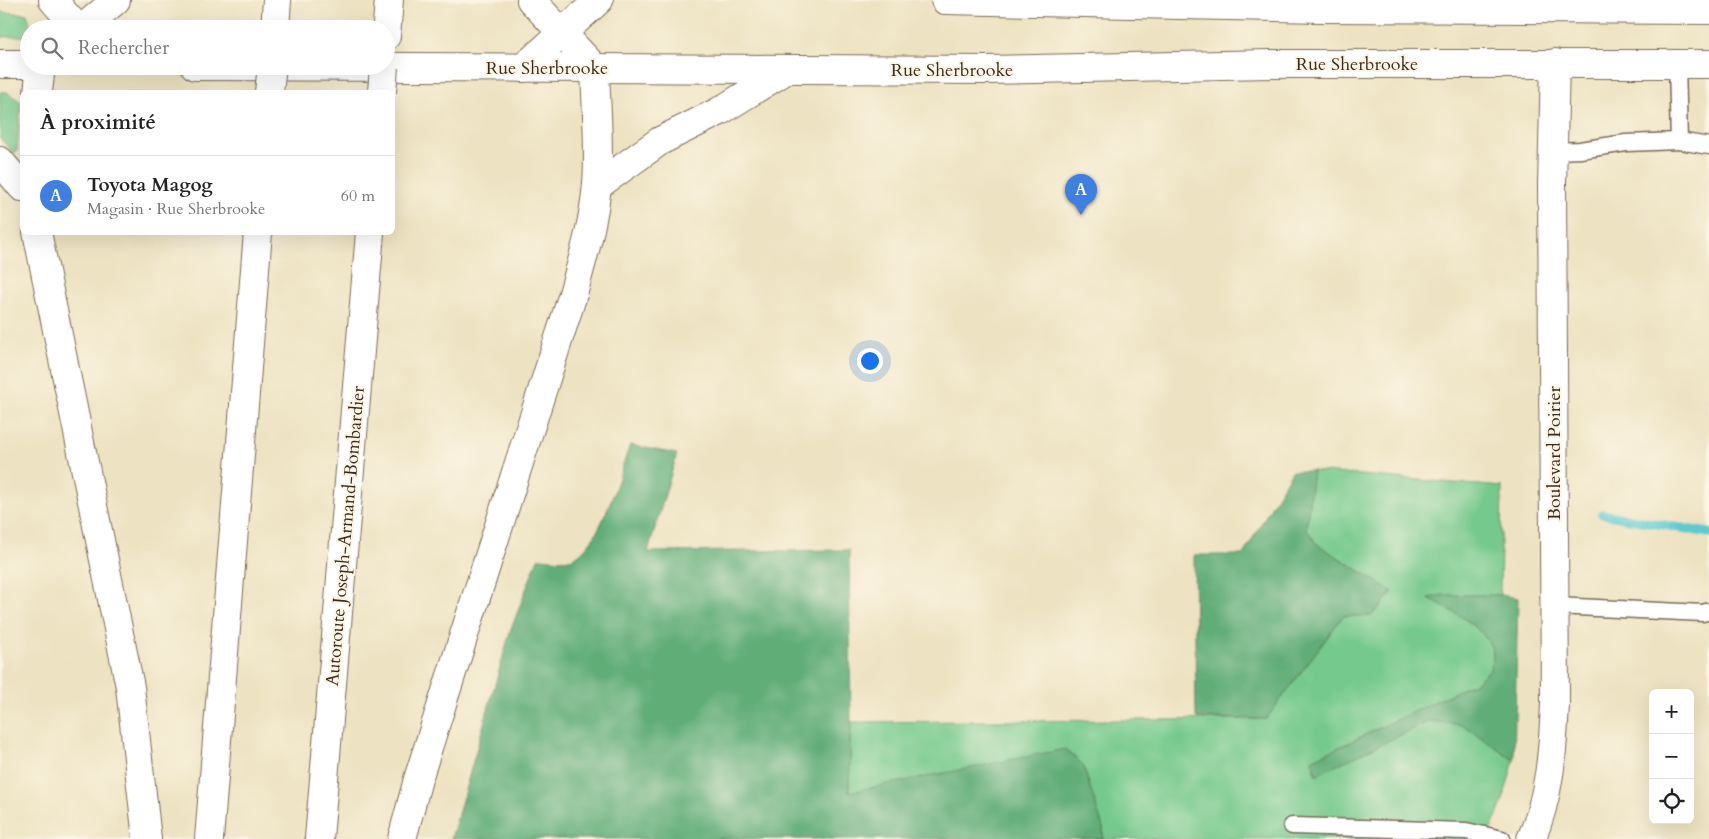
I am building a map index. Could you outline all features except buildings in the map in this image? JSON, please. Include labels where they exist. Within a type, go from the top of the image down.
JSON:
[{"type":"main road","points":[[54,0],[71,20]]},
{"type":"main road","points":[[93,20],[116,0]]},
{"type":"main road","points":[[276,20],[277,0]]},
{"type":"main road","points":[[387,20],[389,0]]},
{"type":"main road","points":[[402,839],[418,779],[573,294],[591,220],[597,186],[598,143],[595,68],[531,0]]},
{"type":"main road","points":[[523,68],[599,0]]},
{"type":"main road","points":[[946,0],[1205,2],[1322,8],[1709,10]]},
{"type":"main road","name":"Boulevard Poirier","points":[[1531,839],[1542,810],[1553,737],[1555,606],[1553,151],[1555,63]]},
{"type":"main road","points":[[0,64],[20,64]]},
{"type":"main road","name":"Rue Sherbrooke","points":[[395,67],[988,70],[1271,64],[1709,64]]},
{"type":"main road","points":[[597,186],[660,142],[720,111],[786,70]]},
{"type":"main road","points":[[38,90],[40,75]]},
{"type":"main road","points":[[270,90],[271,75]]},
{"type":"main road","points":[[382,90],[383,75]]},
{"type":"main road","points":[[0,161],[20,185]]},
{"type":"main road","points":[[38,235],[130,687],[140,761],[147,839]]},
{"type":"main road","points":[[208,839],[258,235]]},
{"type":"main road","name":"Autoroute Joseph-Armand-Bombardier","points":[[319,839],[370,235]]},
{"type":"lane","points":[[1677,64],[1679,141]]},
{"type":"lane","points":[[1553,151],[1580,150],[1626,143],[1679,141],[1709,146]]},
{"type":"lane","points":[[1555,606],[1703,613],[1709,611]]},
{"type":"lane","points":[[1292,826],[1466,831],[1502,839]]},
{"type":"green space","points":[[0,12],[27,14],[29,20],[20,20],[20,36],[0,37]]},
{"type":"green space","points":[[0,92],[7,92],[20,101],[17,151],[13,153],[0,138]]},
{"type":"green space","points":[[630,445],[677,454],[648,552],[849,550],[851,722],[849,792],[1065,749],[1083,765],[1103,828],[1103,839],[451,839],[510,632],[538,558],[569,559],[580,553],[590,542],[607,510]]},
{"type":"green space","points":[[1292,471],[1313,471],[1306,528],[1317,544],[1393,592],[1371,616],[1343,616],[1266,719],[1196,718],[1194,555],[1243,555]]},
{"type":"green space","points":[[1313,471],[1502,487],[1500,595],[1443,595],[1429,598],[1467,621],[1485,637],[1493,655],[1490,670],[1476,682],[1312,760],[1316,774],[1430,721],[1463,725],[1514,760],[1502,803],[1487,839],[1103,839],[1103,828],[1083,765],[849,792],[851,722],[1266,719],[1343,616],[1371,616],[1393,592],[1317,544],[1306,528]]},
{"type":"green space","points":[[1443,595],[1500,595],[1518,598],[1514,760],[1463,725],[1430,721],[1316,775],[1312,760],[1476,682],[1490,670],[1493,654],[1485,637],[1467,621],[1428,598]]},
{"type":"waterway","points":[[1602,514],[1709,533]]},
{"type":"place","name":"Toyota Magog","points":[[1081,215]]}]
